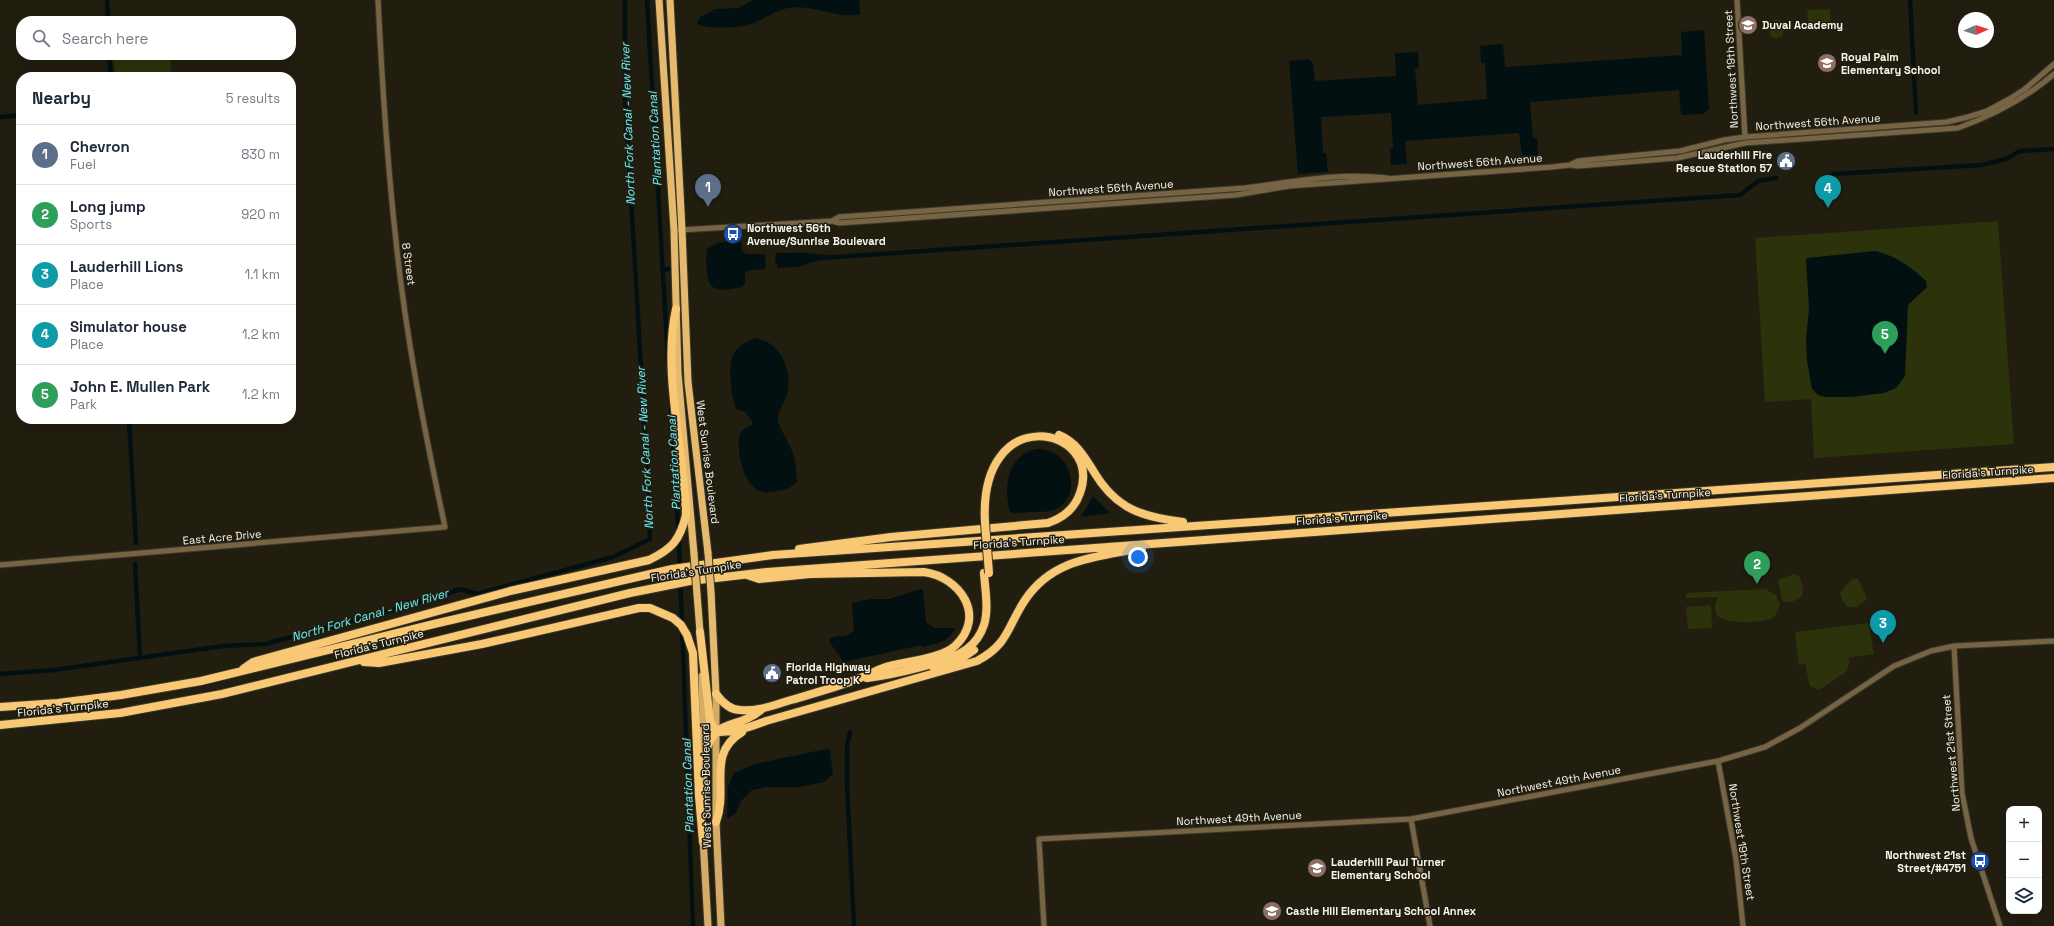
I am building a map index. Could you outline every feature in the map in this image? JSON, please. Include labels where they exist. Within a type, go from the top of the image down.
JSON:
[{"type":"highway","name":"West Sunrise Boulevard","points":[[659,0],[674,230],[681,411],[700,632]]},
{"type":"highway","points":[[666,0],[667,8],[672,17]]},
{"type":"highway","name":"West Sunrise Boulevard","points":[[670,0],[688,382],[708,553],[716,694]]},
{"type":"highway","points":[[663,68],[670,86],[671,95],[675,101]]},
{"type":"highway","points":[[239,671],[253,662],[510,591],[649,560],[663,553],[680,535],[684,524],[685,506],[671,329],[676,308]]},
{"type":"highway","points":[[906,681],[958,661],[973,651],[982,642],[988,628],[991,615],[982,523],[982,488],[989,466],[995,455],[1008,441],[1017,436],[1025,432],[1041,430],[1057,434],[1077,447],[1102,484],[1113,497],[1126,507],[1151,518],[1202,525]]},
{"type":"highway","points":[[773,555],[811,546],[891,537],[1048,523],[1064,516],[1074,505],[1082,489],[1081,469],[1072,451],[1062,442],[1041,435],[1025,437],[1010,445],[999,458],[990,478],[984,502],[982,523]]},
{"type":"highway","name":"Florida's Turnpike","points":[[0,707],[58,703],[121,695],[201,680],[672,569],[773,555],[2054,467]]},
{"type":"highway","name":"Florida's Turnpike","points":[[0,725],[64,720],[128,711],[222,694],[355,662],[566,608],[690,581],[833,566],[2054,478]]},
{"type":"highway","points":[[716,732],[729,733],[766,721],[977,661],[994,650],[1008,634],[1025,600],[1032,590],[1050,575],[1069,564],[1085,558],[1176,542]]},
{"type":"highway","points":[[744,575],[759,579],[810,574],[924,572],[946,578],[955,585],[967,603],[969,615],[966,629],[954,646],[938,654],[883,668],[860,679]]},
{"type":"highway","points":[[716,694],[726,705],[738,710],[762,709],[860,679],[890,674],[949,658],[963,652],[973,644],[982,630],[986,617],[986,573]]},
{"type":"highway","points":[[355,662],[380,663],[436,653],[625,610],[650,608],[663,613],[681,625],[687,635],[693,653],[699,796],[704,842]]},
{"type":"highway","points":[[700,632],[710,721],[716,732]]},
{"type":"highway","points":[[704,759],[710,739],[716,732],[726,725],[755,715],[762,709]]},
{"type":"highway","points":[[716,822],[721,809],[721,763],[723,750],[733,738],[750,727]]},
{"type":"main road","name":"West Sunrise Boulevard","points":[[700,632],[704,759],[704,842],[708,926]]},
{"type":"main road","name":"West Sunrise Boulevard","points":[[716,694],[716,822],[721,926]]},
{"type":"street","name":"8 Street","points":[[378,0],[384,120],[396,241],[416,381],[445,527]]},
{"type":"street","name":"Northwest 19th Street","points":[[1737,0],[1745,137]]},
{"type":"street","name":"Northwest 56th Avenue","points":[[1570,165],[1578,161],[1680,151],[1724,140],[1745,137],[1946,122],[1986,111],[2012,98],[2054,64]]},
{"type":"street","name":"Northwest 56th Avenue","points":[[674,230],[832,221],[839,217],[1245,188],[1297,180],[1352,176],[1392,178],[1570,165],[1578,166],[1664,160],[1745,143],[1958,128],[1989,116],[2013,104],[2040,86],[2054,74]]},
{"type":"street","name":"East Acre Drive","points":[[0,564],[445,527]]},
{"type":"street","name":"Northwest 49th Avenue","points":[[1044,926],[1040,839],[1410,819],[1718,761],[1765,747],[1805,725],[1904,661],[1931,651],[1954,646],[2054,641]]},
{"type":"street","name":"Northwest 21st Street","points":[[1954,646],[1962,793],[1975,851],[2000,926]]},
{"type":"street","name":"Northwest 19th Street","points":[[1718,761],[1736,859],[1744,926]]},
{"type":"street","points":[[1410,819],[1430,926]]},
{"type":"green space","points":[[1830,9],[1831,27],[1809,29],[1807,10]]},
{"type":"green space","points":[[1775,19],[1780,20],[1783,23],[1783,36],[1777,38],[1772,37],[1770,34],[1771,23]]},
{"type":"green space","points":[[1880,50],[1891,50],[1892,62],[1879,63],[1878,53]]},
{"type":"green space","points":[[113,60],[170,60],[172,72],[115,72]]},
{"type":"green space","points":[[1998,221],[2014,444],[1814,458],[1811,399],[1765,402],[1755,238]]},
{"type":"green space","points":[[1795,574],[1800,577],[1803,588],[1802,596],[1796,600],[1785,602],[1782,600],[1778,581],[1782,578]]},
{"type":"green space","points":[[1858,578],[1867,599],[1857,607],[1848,607],[1842,600],[1840,593],[1851,580]]},
{"type":"green space","points":[[1765,589],[1776,595],[1780,605],[1775,616],[1762,621],[1734,622],[1722,619],[1715,611],[1715,605],[1718,597],[1686,598],[1686,593]]},
{"type":"green space","points":[[1711,605],[1712,628],[1688,629],[1686,607]]},
{"type":"green space","points":[[1869,623],[1874,654],[1848,658],[1850,661],[1847,671],[1819,690],[1810,686],[1805,664],[1799,665],[1795,632]]},
{"type":"shaded area","points":[[753,0],[859,0],[860,14],[843,15],[797,7],[775,12],[748,25],[717,28],[697,24],[700,17],[715,9],[739,8]]},
{"type":"shaded area","points":[[1704,30],[1709,109],[1703,114],[1681,115],[1679,90],[1530,102],[1533,138],[1537,138],[1538,155],[1522,156],[1519,133],[1405,141],[1407,164],[1391,165],[1390,149],[1393,148],[1391,113],[1321,117],[1323,153],[1326,153],[1328,172],[1298,174],[1289,61],[1309,59],[1313,63],[1315,81],[1396,76],[1395,53],[1418,52],[1419,68],[1415,69],[1418,105],[1487,99],[1485,63],[1481,63],[1480,46],[1503,44],[1505,67],[1682,55],[1681,32]]},
{"type":"shaded area","points":[[730,241],[741,242],[742,250],[746,254],[765,254],[766,269],[750,270],[745,273],[745,283],[742,287],[723,290],[714,288],[708,279],[706,263],[707,249],[717,243]]},
{"type":"shaded area","points":[[1875,251],[1902,262],[1926,281],[1927,287],[1908,305],[1905,376],[1896,388],[1884,393],[1852,397],[1826,397],[1818,395],[1812,389],[1807,361],[1806,340],[1809,308],[1807,258]]},
{"type":"shaded area","points":[[776,253],[807,253],[826,255],[827,258],[797,267],[777,268],[777,264],[775,264]]},
{"type":"shaded area","points":[[755,338],[772,345],[778,351],[783,359],[788,376],[787,394],[779,413],[778,420],[780,428],[793,454],[796,466],[797,481],[788,488],[770,492],[762,492],[754,488],[745,475],[740,457],[739,440],[741,432],[745,428],[752,425],[752,421],[745,412],[736,409],[730,379],[731,363],[736,350],[740,346]]},
{"type":"shaded area","points":[[1036,449],[1049,451],[1059,457],[1066,465],[1070,476],[1071,486],[1068,497],[1062,505],[1051,511],[1010,512],[1007,493],[1013,465],[1026,453]]},
{"type":"shaded area","points":[[1093,496],[1110,513],[1081,517]]},
{"type":"shaded area","points":[[923,589],[926,622],[934,628],[955,628],[950,636],[942,642],[928,646],[923,647],[922,645],[844,662],[830,643],[829,639],[836,636],[849,634],[854,629],[852,603],[870,599],[889,599]]},
{"type":"shaded area","points":[[826,749],[830,750],[833,774],[824,782],[799,787],[766,787],[752,790],[741,801],[736,813],[727,819],[728,787],[734,773],[755,764]]},
{"type":"waterway","points":[[107,0],[108,16]]},
{"type":"waterway","name":"North Fork Canal - New River","points":[[0,674],[54,670],[223,646],[265,644],[397,609],[461,589],[477,594],[613,557],[650,539],[625,97],[625,0]]},
{"type":"waterway","name":"Plantation Canal","points":[[647,0],[668,360]]},
{"type":"waterway","points":[[1910,0],[1916,113]]},
{"type":"waterway","points":[[109,60],[111,72]]},
{"type":"waterway","points":[[0,117],[16,115]]},
{"type":"waterway","points":[[1833,174],[1982,165],[2006,159],[2020,151],[2054,149]]},
{"type":"waterway","points":[[822,258],[1740,195],[1758,181],[1776,178]]},
{"type":"waterway","name":"Plantation Canal","points":[[662,270],[669,269]]},
{"type":"waterway","name":"Plantation Canal","points":[[671,405],[679,542],[693,926]]},
{"type":"waterway","points":[[129,424],[136,543]]},
{"type":"waterway","points":[[135,564],[140,658]]},
{"type":"waterway","points":[[850,732],[847,746],[847,784],[854,926]]},
{"type":"place","name":"Duval Academy","points":[[1748,25]]},
{"type":"place","name":"Royal Palm Elementary School","points":[[1827,63]]},
{"type":"place","name":"Lauderhill Fire Rescue Station 57","points":[[1786,161]]},
{"type":"place","name":"Chevron","points":[[708,207]]},
{"type":"place","name":"Simulator house","points":[[1828,208]]},
{"type":"place","name":"Northwest 56th Avenue/Sunrise Boulevard","points":[[733,234]]},
{"type":"place","name":"John E. Mullen Park","points":[[1885,354]]},
{"type":"place","name":"Long jump","points":[[1757,584]]},
{"type":"place","name":"Lauderhill Lions","points":[[1883,643]]},
{"type":"place","name":"Florida Highway Patrol Troop K","points":[[772,673]]},
{"type":"place","name":"Northwest 21st Street/#4751","points":[[1980,861]]},
{"type":"place","name":"Lauderhill Paul Turner Elementary School","points":[[1317,868]]},
{"type":"place","name":"Castle Hill Elementary School Annex","points":[[1272,911]]}]
